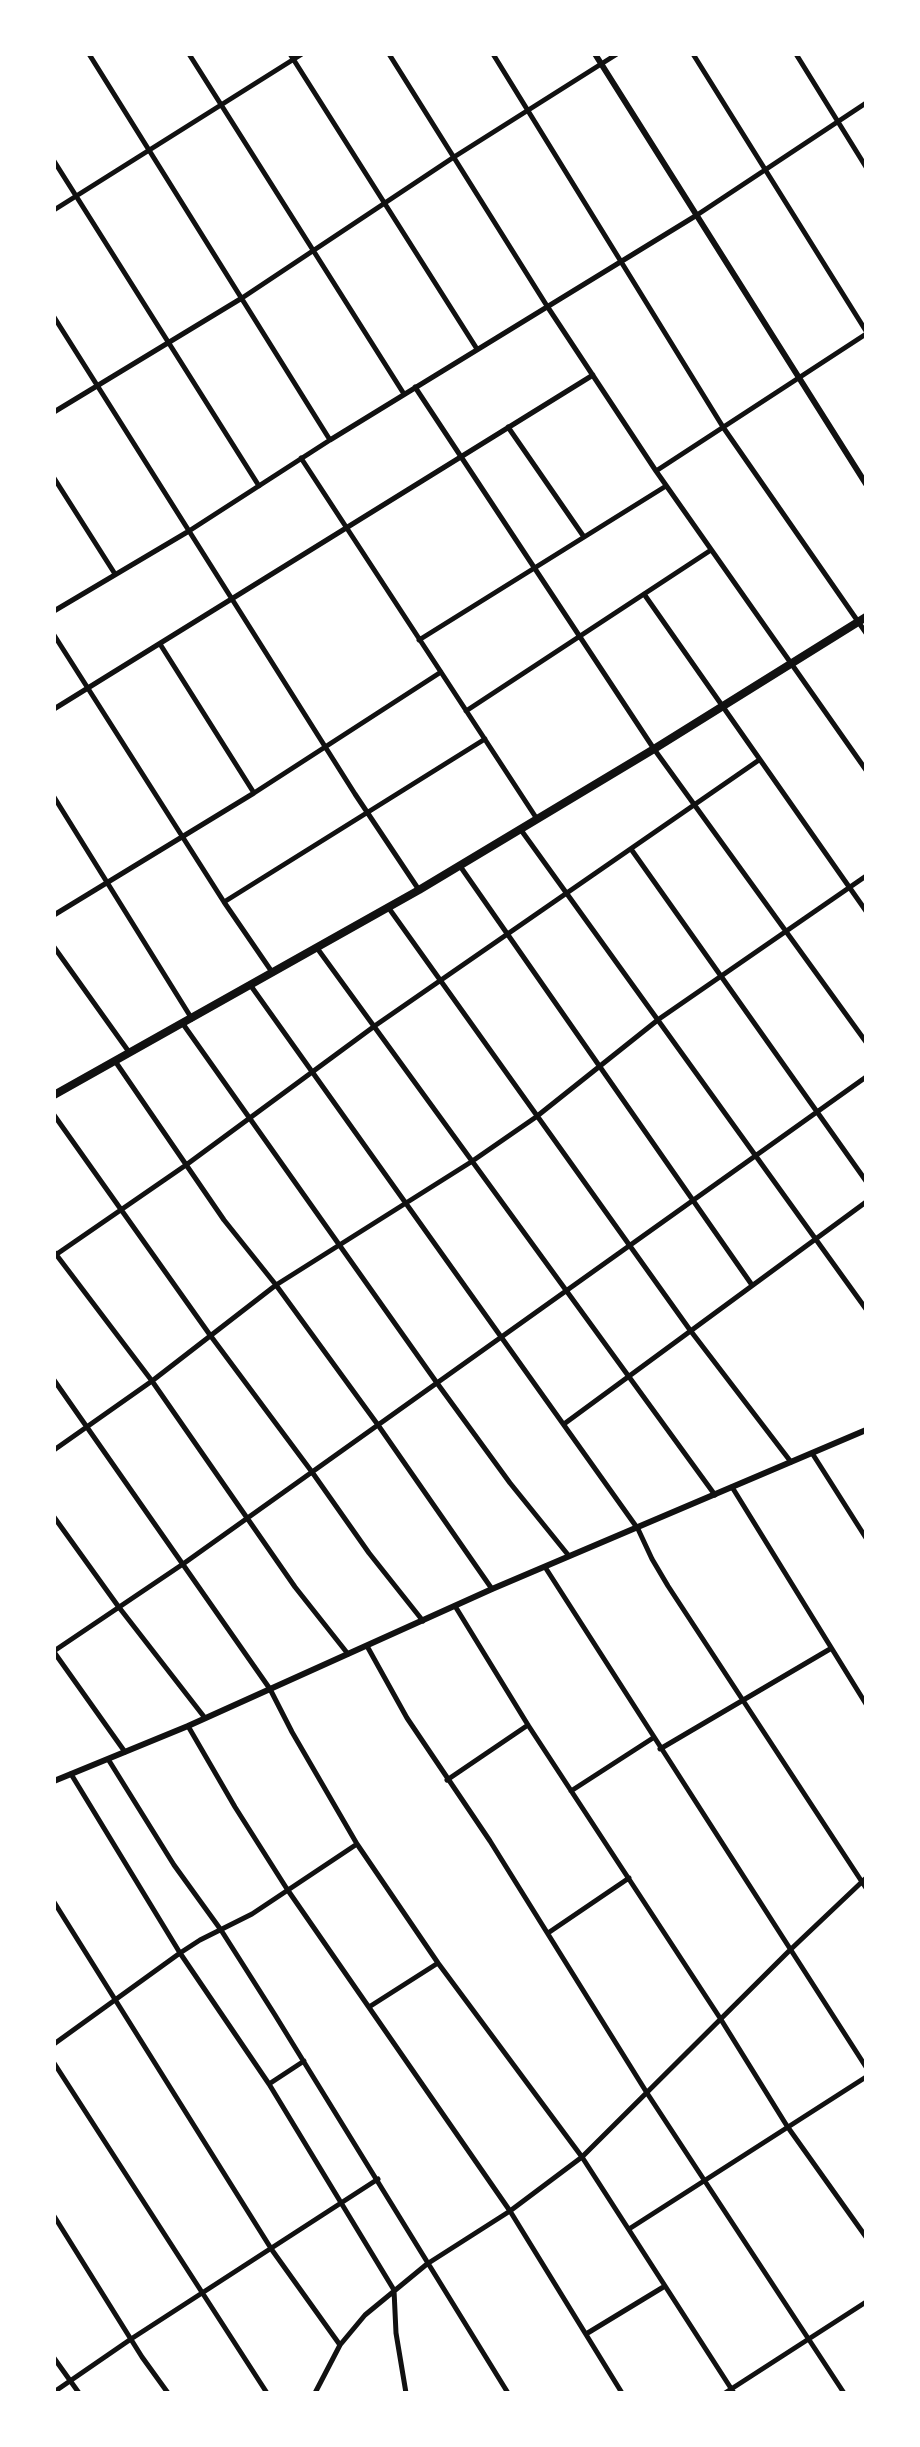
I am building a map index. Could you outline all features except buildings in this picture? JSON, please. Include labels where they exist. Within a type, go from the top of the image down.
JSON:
[{"type":"highway","points":[[54,1095],[419,890],[862,619]]},
{"type":"street","points":[[89,54],[330,440]]},
{"type":"street","points":[[189,54],[404,394]]},
{"type":"street","points":[[54,210],[221,105],[292,56],[302,54]]},
{"type":"street","points":[[389,54],[547,306],[656,471],[866,770]]},
{"type":"street","points":[[493,54],[723,427],[862,619],[866,633]]},
{"type":"street","points":[[595,54],[866,484]]},
{"type":"street","points":[[54,412],[242,298],[454,157],[617,54]]},
{"type":"street","points":[[656,471],[866,333],[693,54]]},
{"type":"street","points":[[796,54],[866,167]]},
{"type":"street","points":[[292,56],[477,349]]},
{"type":"street","points":[[54,611],[189,531],[415,387],[697,215],[866,103]]},
{"type":"street","points":[[54,161],[259,486]]},
{"type":"street","points":[[54,317],[367,813],[419,890]]},
{"type":"street","points":[[54,709],[593,375]]},
{"type":"street","points":[[415,387],[654,749],[866,1042]]},
{"type":"street","points":[[508,427],[584,537]]},
{"type":"street","points":[[301,458],[537,819]]},
{"type":"street","points":[[54,478],[115,574]]},
{"type":"street","points":[[419,640],[666,486]]},
{"type":"street","points":[[466,711],[711,550]]},
{"type":"street","points":[[644,594],[866,911]]},
{"type":"street","points":[[54,635],[224,902],[273,973]]},
{"type":"street","points":[[160,644],[254,793]]},
{"type":"street","points":[[54,915],[254,793],[441,672]]},
{"type":"street","points":[[224,902],[485,739]]},
{"type":"street","points":[[348,1654],[295,1587],[152,1381],[55,1254],[186,1165],[376,1025],[759,760]]},
{"type":"street","points":[[54,797],[192,1019]]},
{"type":"street","points":[[520,829],[866,1309]]},
{"type":"street","points":[[631,849],[866,1181]]},
{"type":"street","points":[[459,866],[752,1285]]},
{"type":"street","points":[[54,1450],[152,1381],[276,1285],[405,1206],[536,1117],[659,1019],[866,876]]},
{"type":"street","points":[[388,907],[629,1246],[791,1462]]},
{"type":"street","points":[[54,947],[130,1053]]},
{"type":"street","points":[[317,947],[715,1495]]},
{"type":"street","points":[[251,986],[638,1529],[652,1559],[865,1882],[720,2018],[582,2157],[510,2211],[427,2264],[365,2315],[340,2345],[315,2393]]},
{"type":"street","points":[[183,1024],[437,1383],[510,1483],[569,1556]]},
{"type":"street","points":[[115,1061],[224,1220],[276,1285],[378,1425],[492,1589]]},
{"type":"street","points":[[125,1752],[54,1651],[183,1564],[866,1077]]},
{"type":"street","points":[[54,1115],[210,1335],[369,1553],[423,1621]]},
{"type":"street","points":[[564,1424],[866,1202]]},
{"type":"street","points":[[54,1380],[270,1689],[357,1844],[438,1963],[582,2157],[733,2391]]},
{"type":"street","points":[[54,1780],[188,1726],[492,1589],[866,1430]]},
{"type":"street","points":[[812,1453],[866,1538]]},
{"type":"street","points":[[732,1487],[866,1704]]},
{"type":"street","points":[[54,1517],[205,1718]]},
{"type":"street","points":[[545,1567],[866,2067]]},
{"type":"street","points":[[455,1606],[528,1725],[787,2126],[866,2237]]},
{"type":"street","points":[[367,1646],[407,1718],[490,1841],[647,2093],[844,2393]]},
{"type":"street","points":[[660,1749],[830,1649]]},
{"type":"street","points":[[447,1780],[528,1725]]},
{"type":"street","points":[[188,1726],[287,1889],[510,2211],[622,2393]]},
{"type":"street","points":[[571,1791],[653,1738]]},
{"type":"street","points":[[108,1759],[304,2061],[508,2393]]},
{"type":"street","points":[[71,1774],[180,1953],[269,2084],[343,2202],[394,2290],[396,2333],[406,2393]]},
{"type":"street","points":[[54,2044],[180,1953],[252,1914],[357,1844]]},
{"type":"street","points":[[548,1933],[629,1878]]},
{"type":"street","points":[[54,1902],[272,2250],[340,2345]]},
{"type":"street","points":[[369,2007],[438,1963]]},
{"type":"street","points":[[269,2084],[304,2061]]},
{"type":"street","points":[[54,2063],[267,2393]]},
{"type":"street","points":[[629,2229],[866,2077]]},
{"type":"street","points":[[54,2392],[378,2179]]},
{"type":"street","points":[[54,2216],[168,2393]]},
{"type":"street","points":[[586,2334],[665,2286]]},
{"type":"street","points":[[725,2393],[733,2391],[866,2302]]},
{"type":"street","points":[[54,2358],[79,2393]]}]
